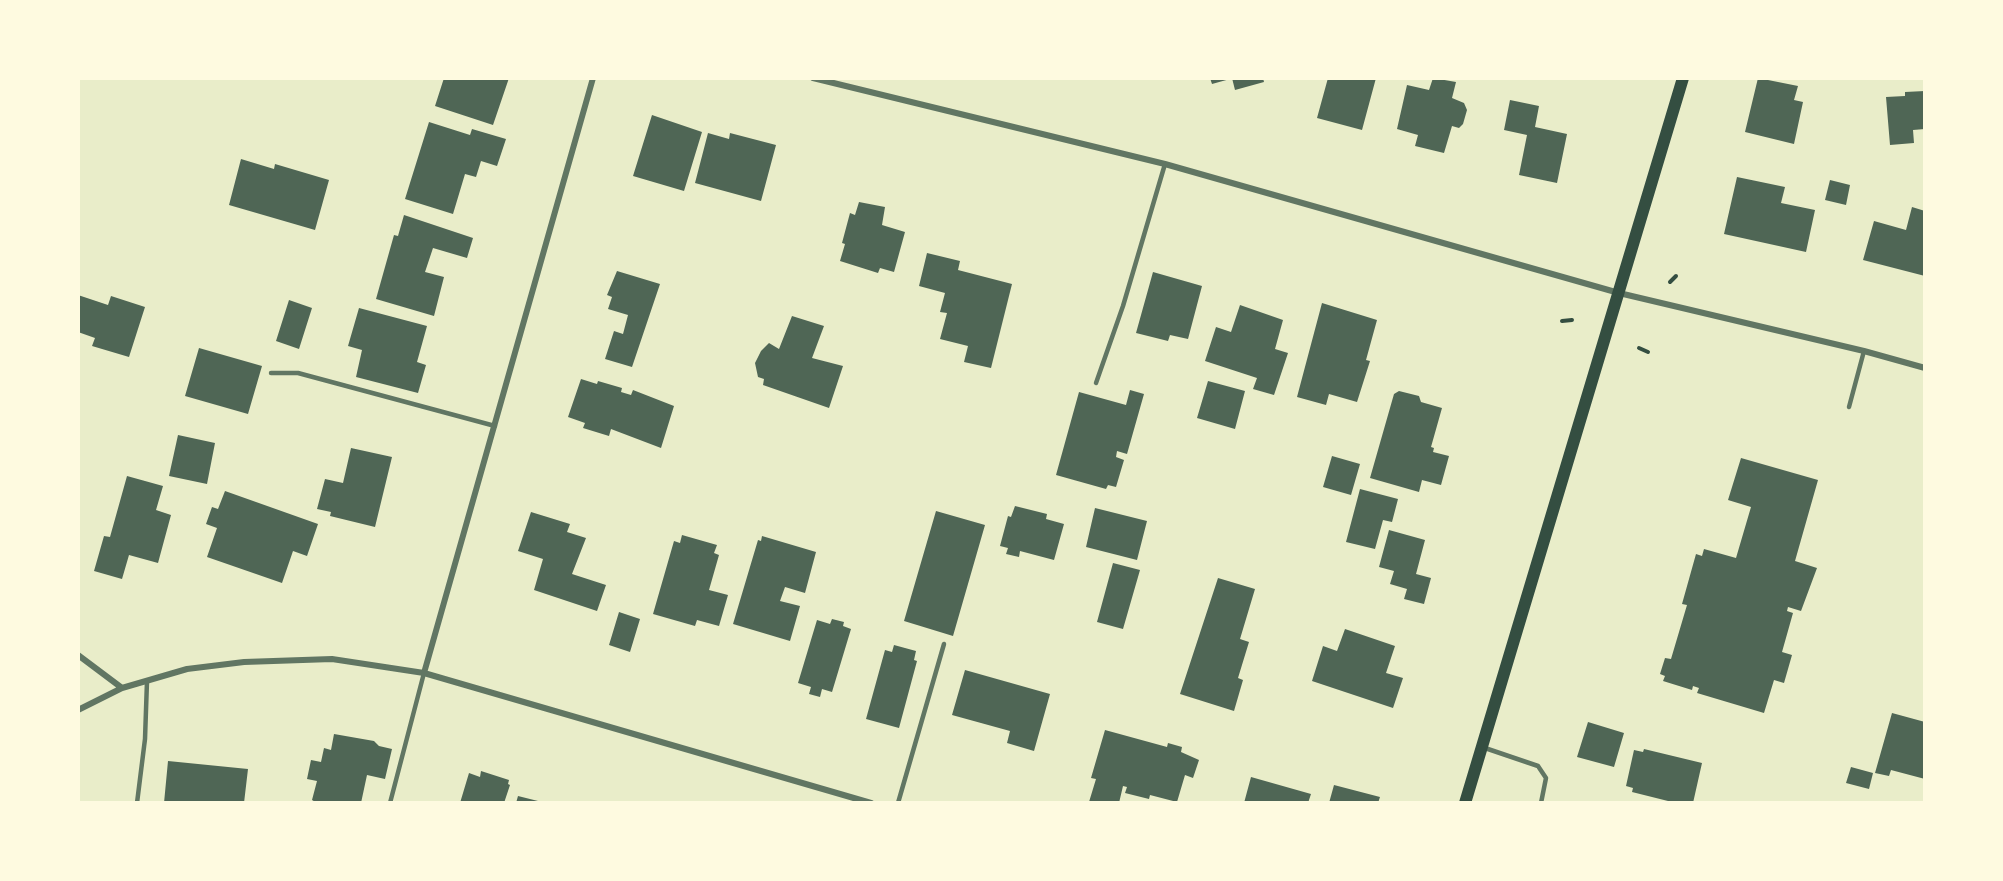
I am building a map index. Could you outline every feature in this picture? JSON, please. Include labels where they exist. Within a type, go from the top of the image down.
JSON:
[{"type":"main road","points":[[1465,803],[1683,78]]},
{"type":"street","points":[[424,673],[593,78]]},
{"type":"street","points":[[813,78],[1165,165],[1618,293],[1864,351],[1925,368]]},
{"type":"street","points":[[78,655],[122,688]]},
{"type":"street","points":[[78,710],[122,688],[187,669],[244,662],[332,659],[424,673],[871,803]]},
{"type":"lane","points":[[1096,383],[1123,306],[1165,165]]},
{"type":"lane","points":[[1849,406],[1864,351]]},
{"type":"lane","points":[[271,373],[298,373],[495,426]]},
{"type":"lane","points":[[898,803],[944,644]]},
{"type":"lane","points":[[390,803],[424,673]]},
{"type":"lane","points":[[136,803],[145,739],[147,681]]},
{"type":"lane","points":[[1481,747],[1538,766],[1546,778],[1541,803]]},
{"type":"path","points":[[1670,282],[1676,276]]},
{"type":"path","points":[[1562,321],[1572,320]]},
{"type":"path","points":[[1639,348],[1648,352]]},
{"type":"building","points":[[444,78],[509,78],[493,125],[435,106]]},
{"type":"building","points":[[1210,78],[1230,78],[1230,79],[1212,84]]},
{"type":"building","points":[[1232,78],[1263,78],[1264,82],[1235,90]]},
{"type":"building","points":[[1328,78],[1376,78],[1362,130],[1317,118]]},
{"type":"building","points":[[1433,78],[1456,82],[1452,98],[1464,103],[1467,110],[1463,124],[1459,128],[1452,126],[1444,153],[1415,146],[1418,135],[1397,129],[1407,85],[1429,90]]},
{"type":"building","points":[[1758,78],[1798,86],[1794,100],[1803,102],[1794,144],[1745,132]]},
{"type":"building","points":[[1925,91],[1925,129],[1913,130],[1914,143],[1890,145],[1886,97],[1905,96],[1905,92]]},
{"type":"building","points":[[1510,100],[1539,106],[1535,127],[1567,134],[1557,183],[1519,175],[1527,135],[1504,130]]},
{"type":"building","points":[[652,115],[702,132],[684,191],[633,176]]},
{"type":"building","points":[[429,122],[470,135],[472,129],[506,139],[497,166],[481,161],[476,177],[465,174],[453,214],[405,199]]},
{"type":"building","points":[[708,133],[729,139],[730,133],[776,145],[761,201],[695,183]]},
{"type":"building","points":[[241,159],[274,169],[275,164],[329,180],[315,230],[229,205]]},
{"type":"building","points":[[1737,177],[1785,187],[1781,203],[1815,210],[1806,252],[1724,234]]},
{"type":"building","points":[[1830,180],[1850,185],[1846,205],[1825,200]]},
{"type":"building","points":[[859,202],[885,207],[882,225],[905,232],[894,272],[880,268],[878,273],[840,261],[850,213],[855,215]]},
{"type":"building","points":[[1912,207],[1925,211],[1925,276],[1863,260],[1874,221],[1906,230]]},
{"type":"building","points":[[404,215],[473,238],[467,258],[433,248],[425,272],[444,277],[434,316],[376,299],[394,235],[398,236]]},
{"type":"building","points":[[927,253],[960,261],[958,270],[1012,284],[991,368],[964,362],[968,346],[940,339],[947,313],[940,312],[945,293],[919,286]]},
{"type":"building","points":[[617,271],[660,284],[632,367],[605,359],[614,331],[623,334],[628,315],[608,309],[612,297],[607,295]]},
{"type":"building","points":[[1153,272],[1202,286],[1188,339],[1170,335],[1168,341],[1136,333]]},
{"type":"building","points":[[78,295],[108,305],[111,296],[145,307],[129,357],[92,346],[95,338],[78,332]]},
{"type":"building","points":[[289,300],[312,308],[299,349],[276,341]]},
{"type":"building","points":[[1322,303],[1377,320],[1366,360],[1370,361],[1357,402],[1329,394],[1326,405],[1297,397]]},
{"type":"building","points":[[1240,305],[1283,320],[1275,349],[1288,353],[1274,395],[1253,389],[1257,378],[1205,361],[1216,327],[1231,332]]},
{"type":"building","points":[[359,308],[427,326],[417,362],[426,365],[418,393],[356,377],[362,350],[348,346]]},
{"type":"building","points":[[792,316],[824,326],[812,358],[843,366],[829,408],[763,385],[764,379],[758,377],[755,363],[761,351],[769,343],[779,349]]},
{"type":"building","points":[[199,348],[262,366],[248,414],[185,396]]},
{"type":"building","points":[[581,379],[622,388],[621,392],[631,395],[633,390],[674,406],[661,448],[611,429],[609,436],[583,428],[585,423],[568,417]]},
{"type":"building","points":[[1208,381],[1245,391],[1235,429],[1197,418]]},
{"type":"building","points":[[1130,390],[1144,394],[1127,454],[1117,451],[1116,457],[1124,460],[1116,487],[1108,485],[1106,489],[1056,475],[1079,392],[1126,405]]},
{"type":"building","points":[[1399,391],[1419,396],[1421,402],[1442,408],[1431,447],[1434,448],[1433,452],[1449,456],[1441,485],[1422,480],[1419,492],[1370,478],[1394,394]]},
{"type":"building","points":[[178,435],[215,443],[207,484],[169,476]]},
{"type":"building","points":[[351,448],[392,457],[375,527],[330,516],[331,512],[317,509],[325,479],[343,483]]},
{"type":"building","points":[[1332,456],[1360,464],[1351,495],[1323,487]]},
{"type":"building","points":[[1741,458],[1818,480],[1795,561],[1817,568],[1801,611],[1788,607],[1787,611],[1793,613],[1782,652],[1792,655],[1784,683],[1774,680],[1764,713],[1697,693],[1699,688],[1693,686],[1692,690],[1663,681],[1665,676],[1660,674],[1665,658],[1671,659],[1687,605],[1682,604],[1696,554],[1702,556],[1704,549],[1736,558],[1751,507],[1728,500]]},
{"type":"building","points":[[127,476],[163,486],[156,510],[171,515],[158,563],[129,555],[122,579],[94,571],[104,536],[110,537]]},
{"type":"building","points":[[1360,489],[1398,499],[1392,522],[1383,520],[1375,549],[1346,542]]},
{"type":"building","points":[[225,491],[318,524],[307,556],[293,551],[282,583],[207,557],[217,528],[206,524],[212,507],[218,509]]},
{"type":"building","points":[[1015,506],[1047,514],[1046,519],[1064,524],[1054,560],[1020,551],[1019,557],[1006,554],[1008,548],[1000,546],[1008,516],[1011,517]]},
{"type":"building","points":[[1095,508],[1147,521],[1137,560],[1086,547]]},
{"type":"building","points":[[936,511],[985,525],[953,636],[904,621]]},
{"type":"building","points":[[531,512],[570,524],[567,532],[586,538],[572,574],[606,585],[597,611],[534,590],[543,559],[518,551]]},
{"type":"building","points":[[1389,530],[1425,540],[1416,574],[1431,578],[1424,604],[1404,599],[1407,589],[1390,584],[1394,571],[1379,567]]},
{"type":"building","points":[[682,535],[717,545],[714,553],[719,555],[709,590],[728,595],[719,626],[697,620],[695,626],[653,614],[674,541],[680,543]]},
{"type":"building","points":[[762,536],[816,552],[805,593],[785,587],[780,601],[800,606],[790,641],[733,624],[758,540],[761,541]]},
{"type":"building","points":[[1113,563],[1140,570],[1123,629],[1097,622]]},
{"type":"building","points":[[1218,578],[1255,589],[1240,639],[1249,642],[1238,678],[1243,680],[1234,711],[1180,694]]},
{"type":"building","points":[[619,612],[640,619],[630,652],[609,645]]},
{"type":"building","points":[[832,619],[844,622],[843,626],[851,629],[832,692],[822,689],[820,697],[809,694],[811,687],[798,683],[817,620],[830,624]]},
{"type":"building","points":[[1345,629],[1395,646],[1386,673],[1403,678],[1393,708],[1312,681],[1323,646],[1337,651]]},
{"type":"building","points":[[894,645],[916,651],[914,660],[917,661],[899,728],[866,719],[885,650],[892,652]]},
{"type":"building","points":[[965,670],[1050,694],[1034,751],[1007,743],[1010,731],[952,715]]},
{"type":"building","points":[[1892,713],[1925,722],[1925,779],[1891,770],[1889,776],[1875,773]]},
{"type":"building","points":[[1588,722],[1624,733],[1614,767],[1577,757]]},
{"type":"building","points":[[1105,730],[1167,747],[1168,743],[1182,747],[1181,752],[1199,760],[1193,778],[1185,775],[1177,802],[1150,795],[1149,799],[1125,793],[1127,787],[1123,786],[1119,803],[1089,802],[1096,779],[1091,778]]},
{"type":"building","points":[[334,734],[374,741],[379,746],[392,749],[385,779],[367,775],[361,803],[317,803],[312,800],[317,781],[307,779],[311,760],[321,762],[324,748],[331,750]]},
{"type":"building","points":[[1644,749],[1702,763],[1693,803],[1676,803],[1632,792],[1633,788],[1626,786],[1634,750],[1643,752]]},
{"type":"building","points":[[168,761],[248,769],[244,803],[164,803]]},
{"type":"building","points":[[1851,767],[1873,773],[1869,789],[1846,783]]},
{"type":"building","points":[[481,771],[509,780],[510,785],[504,803],[460,803],[469,773],[480,777]]},
{"type":"building","points":[[1251,777],[1311,794],[1308,803],[1244,803]]},
{"type":"building","points":[[1334,785],[1380,797],[1378,803],[1329,803]]},
{"type":"building","points":[[518,796],[542,802],[542,803],[516,803]]}]
